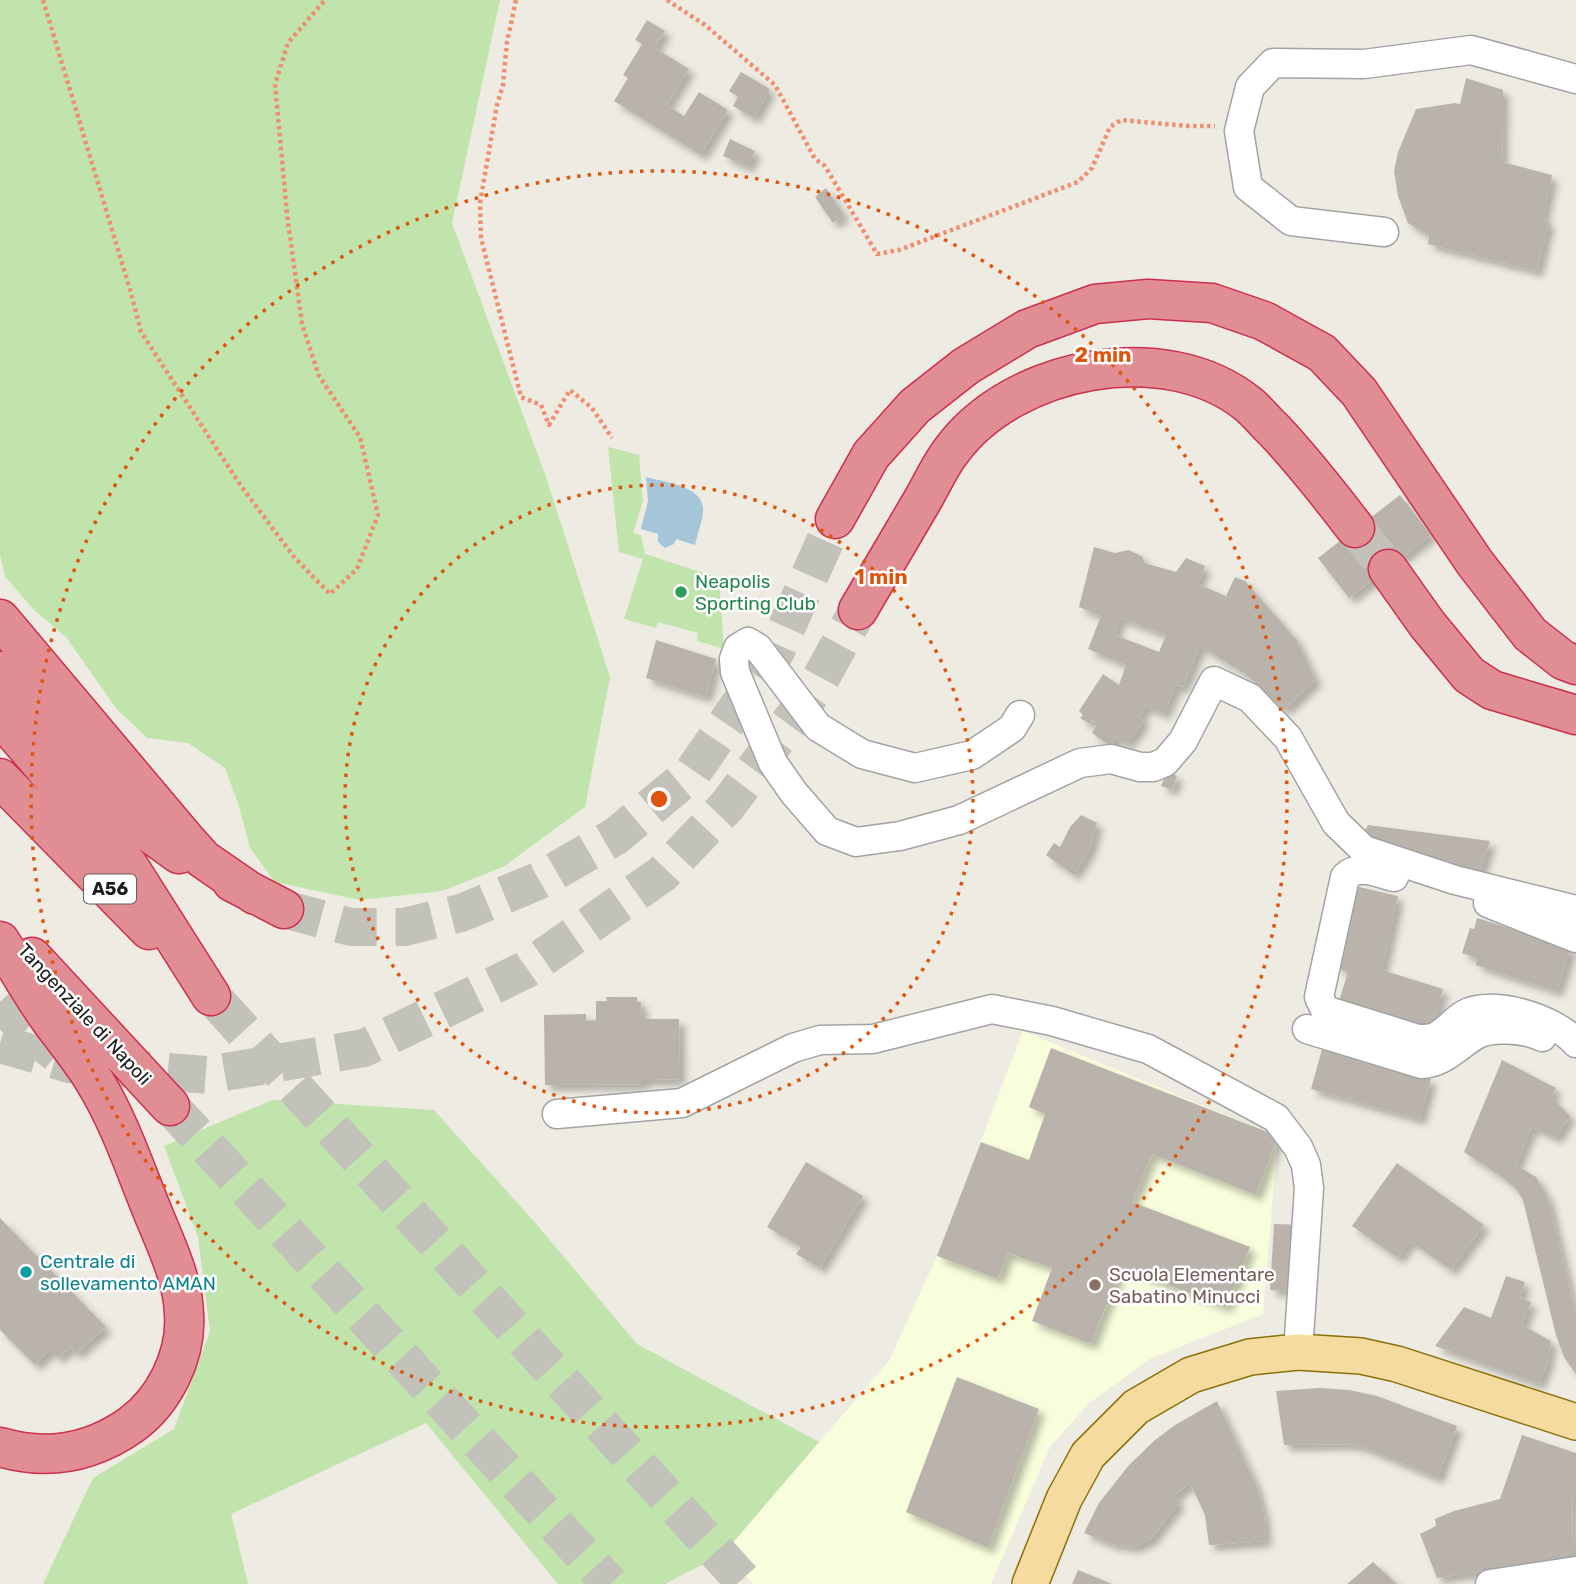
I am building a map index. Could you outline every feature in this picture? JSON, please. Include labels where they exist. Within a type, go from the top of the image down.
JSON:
[{"type":"highway","points":[[835,519],[871,455],[915,406],[966,366],[1027,329],[1095,304],[1147,299],[1212,303],[1264,321],[1322,353],[1359,392],[1475,563],[1530,634],[1563,660],[1576,665]]},
{"type":"highway","points":[[858,610],[952,450],[976,424],[1006,401],[1044,383],[1087,372],[1132,366],[1175,371],[1210,381],[1248,404],[1310,468],[1355,528]]},
{"type":"highway","points":[[1388,569],[1427,624],[1469,675],[1492,690],[1576,715]]},
{"type":"highway","points":[[0,619],[203,859],[270,902],[173,851],[129,818],[0,671]]},
{"type":"highway","name":"A56","points":[[0,716],[128,865],[214,1000],[0,778]]},
{"type":"highway","name":"Tangenziale di Napoli","points":[[0,922],[170,1106]]},
{"type":"highway","points":[[0,940],[50,1020],[95,1082],[110,1109],[171,1256],[185,1315],[176,1366],[152,1407],[127,1428],[99,1444],[69,1452],[37,1454],[0,1447]]},
{"type":"main road","points":[[1030,1584],[1064,1499],[1088,1455],[1136,1407],[1191,1375],[1250,1357],[1298,1352],[1362,1356],[1574,1416]]},
{"type":"street","points":[[1384,232],[1291,221],[1248,187],[1240,125],[1250,87],[1273,64],[1364,64],[1471,50],[1576,79]]},
{"type":"street","points":[[1020,715],[1012,728],[972,755],[915,768],[862,754],[818,727],[758,648],[748,642],[738,648],[734,659],[734,672],[773,763],[794,793],[827,831],[856,842],[900,836],[959,820],[1080,763],[1111,759],[1140,767],[1153,767],[1165,762],[1183,741],[1214,681],[1250,698],[1288,738],[1336,823],[1364,850],[1455,880],[1576,910]]},
{"type":"street","points":[[1576,938],[1486,902],[1360,868],[1345,877],[1319,996],[1325,1010],[1419,1039],[1435,1037],[1464,1014],[1478,1009],[1508,1010],[1534,1018],[1567,1032],[1576,1043]]},
{"type":"street","points":[[557,1114],[682,1103],[793,1048],[811,1042],[873,1039],[992,1009],[1052,1021],[1148,1049],[1276,1118],[1298,1147],[1306,1165],[1309,1188],[1298,1352]]},
{"type":"street","points":[[1307,1029],[1422,1064],[1434,1064],[1479,1033],[1510,1029],[1538,1035],[1576,1060]]},
{"type":"street","points":[[1490,1584],[1576,1572]]},
{"type":"path","points":[[43,0],[141,332],[241,486],[294,556],[330,594],[357,569],[378,515],[360,437],[319,376],[302,324],[287,214],[275,84],[288,43],[325,0]]},
{"type":"path","points":[[516,0],[480,203],[481,238],[521,397],[541,405],[549,425],[570,390],[592,408],[612,438]]},
{"type":"path","points":[[667,0],[705,25],[775,85],[815,159],[825,166],[877,254],[899,250],[1079,181],[1092,168],[1110,127],[1121,120],[1188,127],[1240,125]]},
{"type":"shaded area","name":"Scuola Elementare Sabatino Minucci","points":[[1023,1031],[1278,1136],[1263,1314],[1150,1359],[1088,1404],[1050,1447],[991,1584],[753,1584],[724,1553],[889,1361],[937,1256]]},
{"type":"green space","points":[[0,0],[500,0],[452,223],[546,477],[610,677],[585,807],[503,867],[442,891],[360,900],[275,882],[250,848],[225,768],[188,743],[147,738],[116,708],[66,637],[33,609],[5,576],[0,555]]},
{"type":"green space","points":[[608,447],[639,455],[643,501],[633,533],[641,535],[645,554],[719,578],[724,649],[697,641],[698,633],[658,622],[656,628],[624,619],[643,559],[619,552]]},
{"type":"green space","points":[[272,1100],[434,1110],[537,1225],[637,1344],[819,1442],[724,1553],[665,1584],[558,1584],[426,1423],[231,1514],[248,1584],[43,1584],[93,1478],[174,1429],[210,1331],[198,1237],[164,1146]]},
{"type":"water","points":[[646,477],[688,489],[700,500],[703,511],[695,545],[676,539],[674,544],[665,548],[658,542],[658,534],[641,529],[648,501]]},
{"type":"building","points":[[647,20],[665,31],[655,48],[689,69],[667,105],[684,116],[699,92],[728,110],[701,155],[614,101],[628,78],[623,75],[642,44],[635,40]]},
{"type":"building","points":[[741,72],[770,89],[754,118],[733,106],[738,97],[729,91]]},
{"type":"building","points":[[1466,78],[1503,90],[1502,162],[1552,175],[1543,219],[1549,221],[1537,271],[1428,244],[1429,236],[1408,223],[1398,196],[1394,171],[1398,152],[1416,109],[1460,104]]},
{"type":"building","points":[[730,139],[755,151],[748,167],[723,156]]},
{"type":"building","points":[[826,188],[844,215],[833,223],[815,197]]},
{"type":"building","points":[[1400,495],[1431,535],[1349,598],[1318,558]]},
{"type":"building","points":[[1094,547],[1115,553],[1129,550],[1143,557],[1144,563],[1176,572],[1186,558],[1205,566],[1198,584],[1226,596],[1235,577],[1245,581],[1296,639],[1316,680],[1284,710],[1245,674],[1200,646],[1183,687],[1176,685],[1164,714],[1146,706],[1140,717],[1144,721],[1127,744],[1116,738],[1110,746],[1092,733],[1097,724],[1092,720],[1090,724],[1080,718],[1083,715],[1079,711],[1103,674],[1119,685],[1126,665],[1088,649],[1101,616],[1079,607]],"holes":[[[1120,618],[1166,635],[1159,652],[1115,635]]]},
{"type":"building","points":[[656,640],[716,659],[706,697],[646,678]]},
{"type":"building","points":[[1167,771],[1177,776],[1172,790],[1161,786]]},
{"type":"building","points":[[1081,815],[1097,823],[1090,849],[1074,875],[1046,855],[1054,843],[1060,847],[1070,827]]},
{"type":"building","points":[[1368,825],[1490,841],[1479,876],[1362,836]]},
{"type":"building","points":[[1355,886],[1398,896],[1382,970],[1443,989],[1431,1029],[1339,1001],[1348,972],[1337,969]]},
{"type":"building","points":[[1477,918],[1571,947],[1557,991],[1476,965],[1477,958],[1462,953],[1470,928],[1474,929]]},
{"type":"building","points":[[606,997],[637,997],[637,1002],[641,1002],[642,1019],[679,1019],[680,1079],[642,1080],[642,1084],[545,1085],[544,1015],[586,1014],[586,1021],[596,1020],[596,1001],[607,1001]]},
{"type":"building","points":[[1051,1048],[1278,1136],[1256,1195],[1152,1154],[1132,1202],[1250,1247],[1226,1307],[1121,1267],[1091,1344],[1032,1321],[1052,1268],[1008,1253],[998,1279],[937,1256],[981,1142],[1029,1160],[1045,1114],[1029,1107]]},
{"type":"building","points":[[1322,1049],[1431,1079],[1420,1119],[1311,1089]]},
{"type":"building","points":[[1502,1060],[1556,1088],[1551,1097],[1570,1116],[1556,1138],[1532,1127],[1516,1165],[1536,1177],[1548,1198],[1576,1315],[1576,1374],[1564,1357],[1556,1335],[1523,1200],[1517,1190],[1502,1177],[1464,1152]]},
{"type":"building","points":[[806,1162],[863,1196],[820,1268],[796,1254],[801,1247],[767,1227]]},
{"type":"building","points":[[1397,1163],[1484,1225],[1451,1270],[1410,1241],[1398,1258],[1352,1226]]},
{"type":"building","name":"Centrale di sollevamento AMAN","points":[[0,1218],[106,1327],[76,1354],[70,1347],[58,1358],[50,1350],[35,1365],[0,1330]]},
{"type":"building","points":[[1274,1224],[1305,1225],[1300,1292],[1270,1290]]},
{"type":"building","points":[[1506,1276],[1525,1282],[1520,1298],[1531,1302],[1522,1325],[1551,1341],[1547,1364],[1539,1384],[1435,1346],[1464,1307],[1491,1318]]},
{"type":"building","points":[[957,1377],[1039,1409],[988,1548],[906,1512]]},
{"type":"building","points":[[1318,1388],[1349,1390],[1377,1396],[1457,1426],[1438,1478],[1363,1447],[1349,1444],[1284,1445],[1276,1391]]},
{"type":"building","points":[[1217,1401],[1256,1485],[1264,1515],[1266,1541],[1209,1545],[1205,1515],[1190,1483],[1174,1496],[1179,1503],[1151,1539],[1134,1547],[1112,1544],[1084,1533],[1099,1503],[1129,1465],[1175,1425]]},
{"type":"building","points":[[1522,1435],[1576,1453],[1576,1485],[1572,1506],[1573,1557],[1437,1578],[1420,1534],[1436,1526],[1435,1519],[1500,1499]]},
{"type":"building","points":[[1373,1562],[1397,1584],[1347,1584]]},
{"type":"building","points":[[1078,1570],[1112,1584],[1072,1584]]},
{"type":"tunnel","points":[[284,909],[351,927],[404,927],[461,913],[538,881],[616,836],[693,772],[776,651],[835,519]]},
{"type":"tunnel","points":[[1355,528],[1388,569]]},
{"type":"tunnel","points":[[0,1044],[69,1064],[208,1075],[364,1048],[525,970],[662,874],[727,806],[816,687],[858,610]]},
{"type":"tunnel","points":[[0,1002],[22,1025],[57,1054]]},
{"type":"tunnel","points":[[218,1003],[746,1584]]},
{"type":"tunnel","points":[[170,1106],[610,1584]]},
{"type":"place","name":"Neapolis Sporting Club","points":[[681,592]]},
{"type":"place","name":"Centrale di sollevamento AMAN","points":[[26,1272]]},
{"type":"place","name":"Scuola Elementare Sabatino Minucci","points":[[1095,1285]]}]
